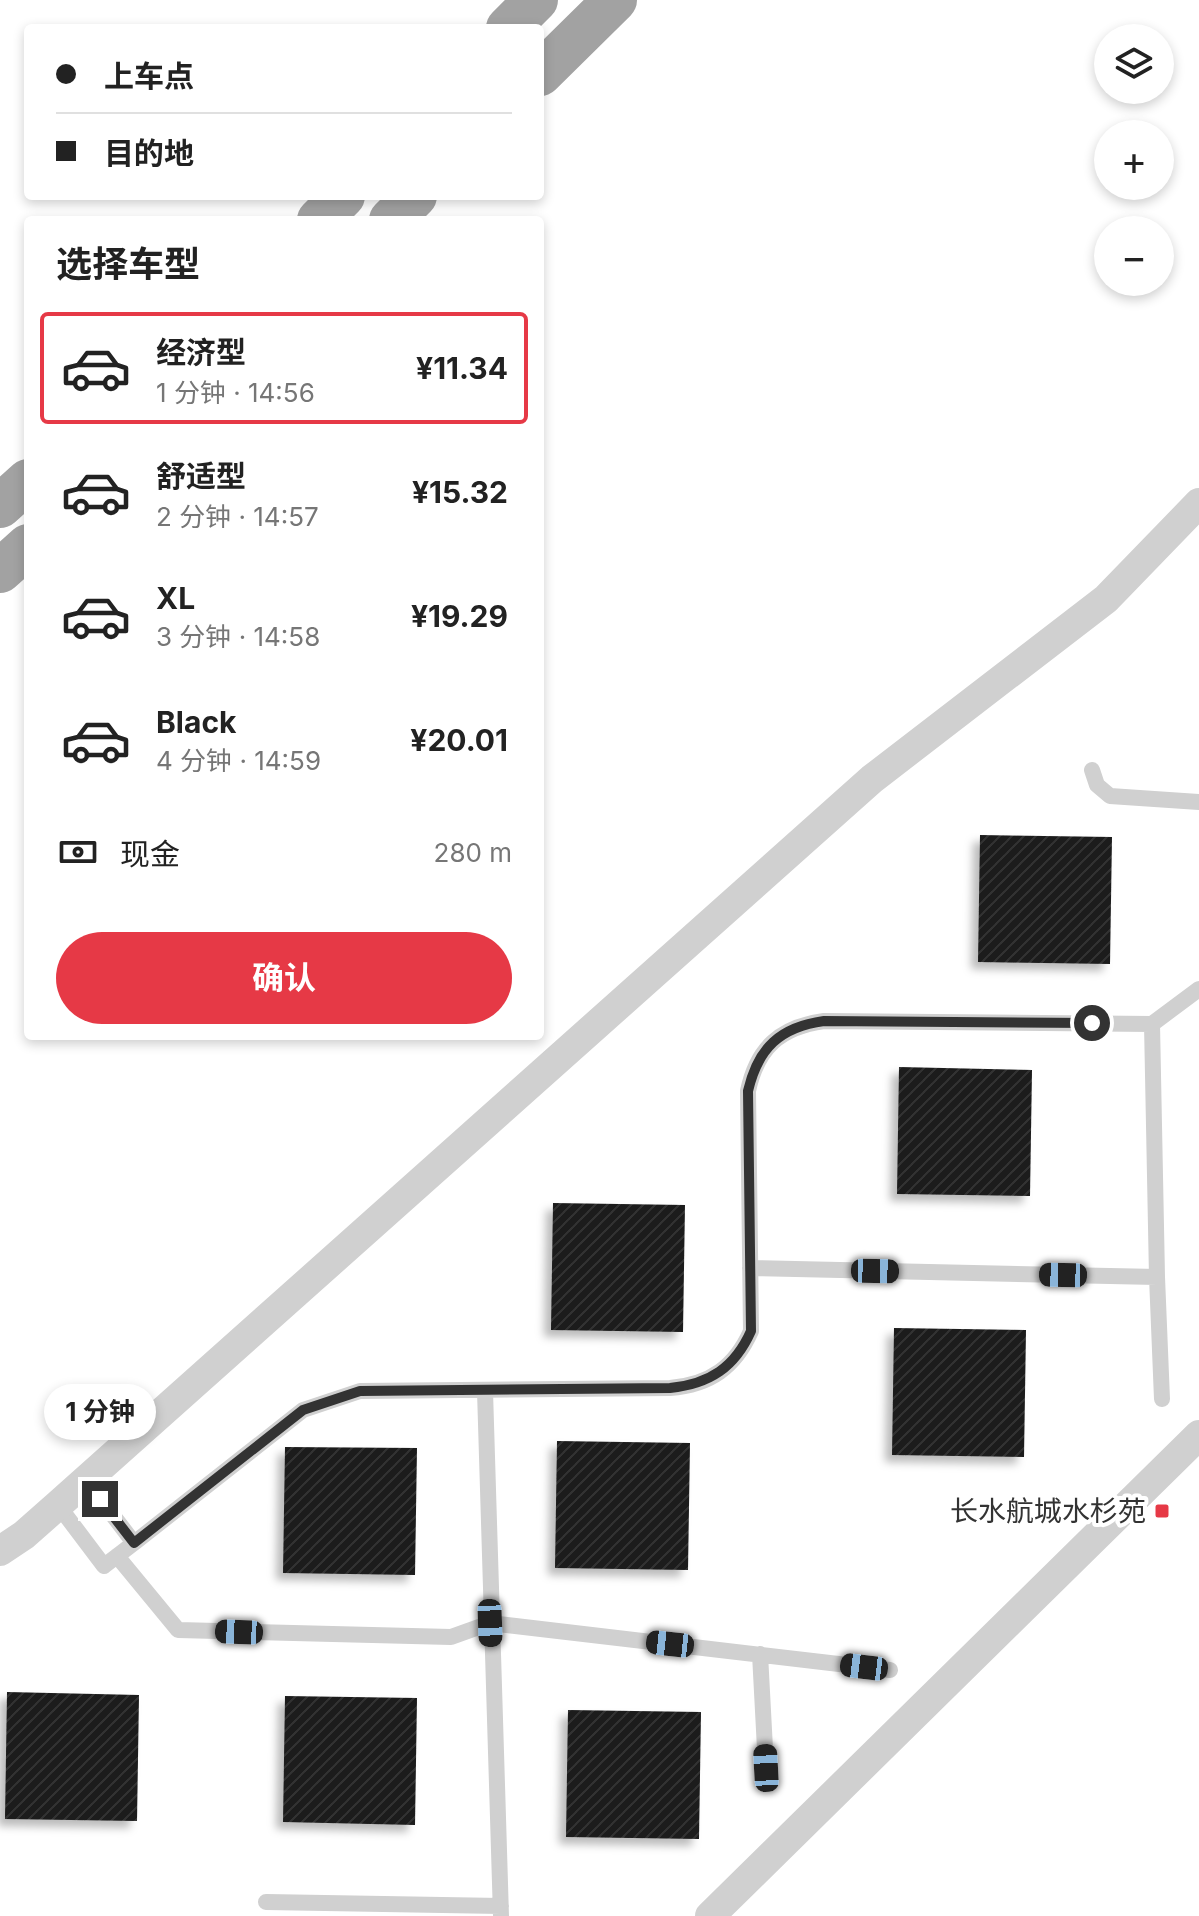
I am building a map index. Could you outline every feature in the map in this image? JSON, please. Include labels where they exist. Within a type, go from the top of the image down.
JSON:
[{"type":"highway","points":[[512,24],[536,0]]},
{"type":"highway","points":[[544,70],[615,0]]},
{"type":"highway","points":[[323,216],[339,200]]},
{"type":"highway","points":[[395,216],[411,200]]},
{"type":"highway","points":[[0,506],[24,485]]},
{"type":"highway","points":[[0,571],[24,550]]},
{"type":"street","points":[[0,1551],[58,1505],[872,779],[1106,599],[1199,503]]},
{"type":"street","points":[[710,1916],[1199,1435]]},
{"type":"lane","points":[[1092,770],[1097,785],[1110,796],[1199,802]]},
{"type":"lane","points":[[58,1505],[104,1566],[303,1410],[360,1391],[670,1388],[700,1383],[713,1377],[736,1358],[751,1331],[748,1091],[759,1058],[769,1044],[804,1024],[824,1021],[1152,1024],[1199,989]]},
{"type":"lane","points":[[1152,1024],[1162,1399]]},
{"type":"lane","points":[[750,1268],[1157,1277]]},
{"type":"lane","points":[[266,1902],[501,1911],[485,1391]]},
{"type":"lane","points":[[86,1480],[134,1543]]},
{"type":"lane","points":[[117,1556],[178,1630],[451,1637],[490,1623],[890,1670]]},
{"type":"lane","points":[[760,1654],[766,1768]]},
{"type":"building","points":[[980,835],[1112,837],[1110,964],[978,962]]},
{"type":"building","points":[[899,1067],[1032,1070],[1030,1196],[897,1194]]},
{"type":"building","points":[[553,1203],[685,1205],[683,1332],[551,1330]]},
{"type":"building","points":[[894,1328],[1026,1330],[1024,1457],[892,1455]]},
{"type":"building","points":[[557,1441],[690,1443],[688,1570],[555,1568]]},
{"type":"building","points":[[285,1447],[417,1448],[415,1575],[283,1573]]},
{"type":"building","points":[[7,1692],[139,1695],[137,1821],[5,1819]]},
{"type":"building","points":[[285,1696],[417,1698],[415,1825],[283,1822]]},
{"type":"building","points":[[568,1710],[701,1712],[699,1839],[566,1837]]},
{"type":"place","name":"长水航城水杉苑","points":[[1162,1511]]},
{"type":"route","points":[[100,1499],[134,1543],[303,1410],[360,1391],[670,1388],[700,1383],[713,1377],[736,1358],[751,1331],[748,1091],[752,1073],[769,1044],[804,1024],[824,1021],[1092,1023]]}]
